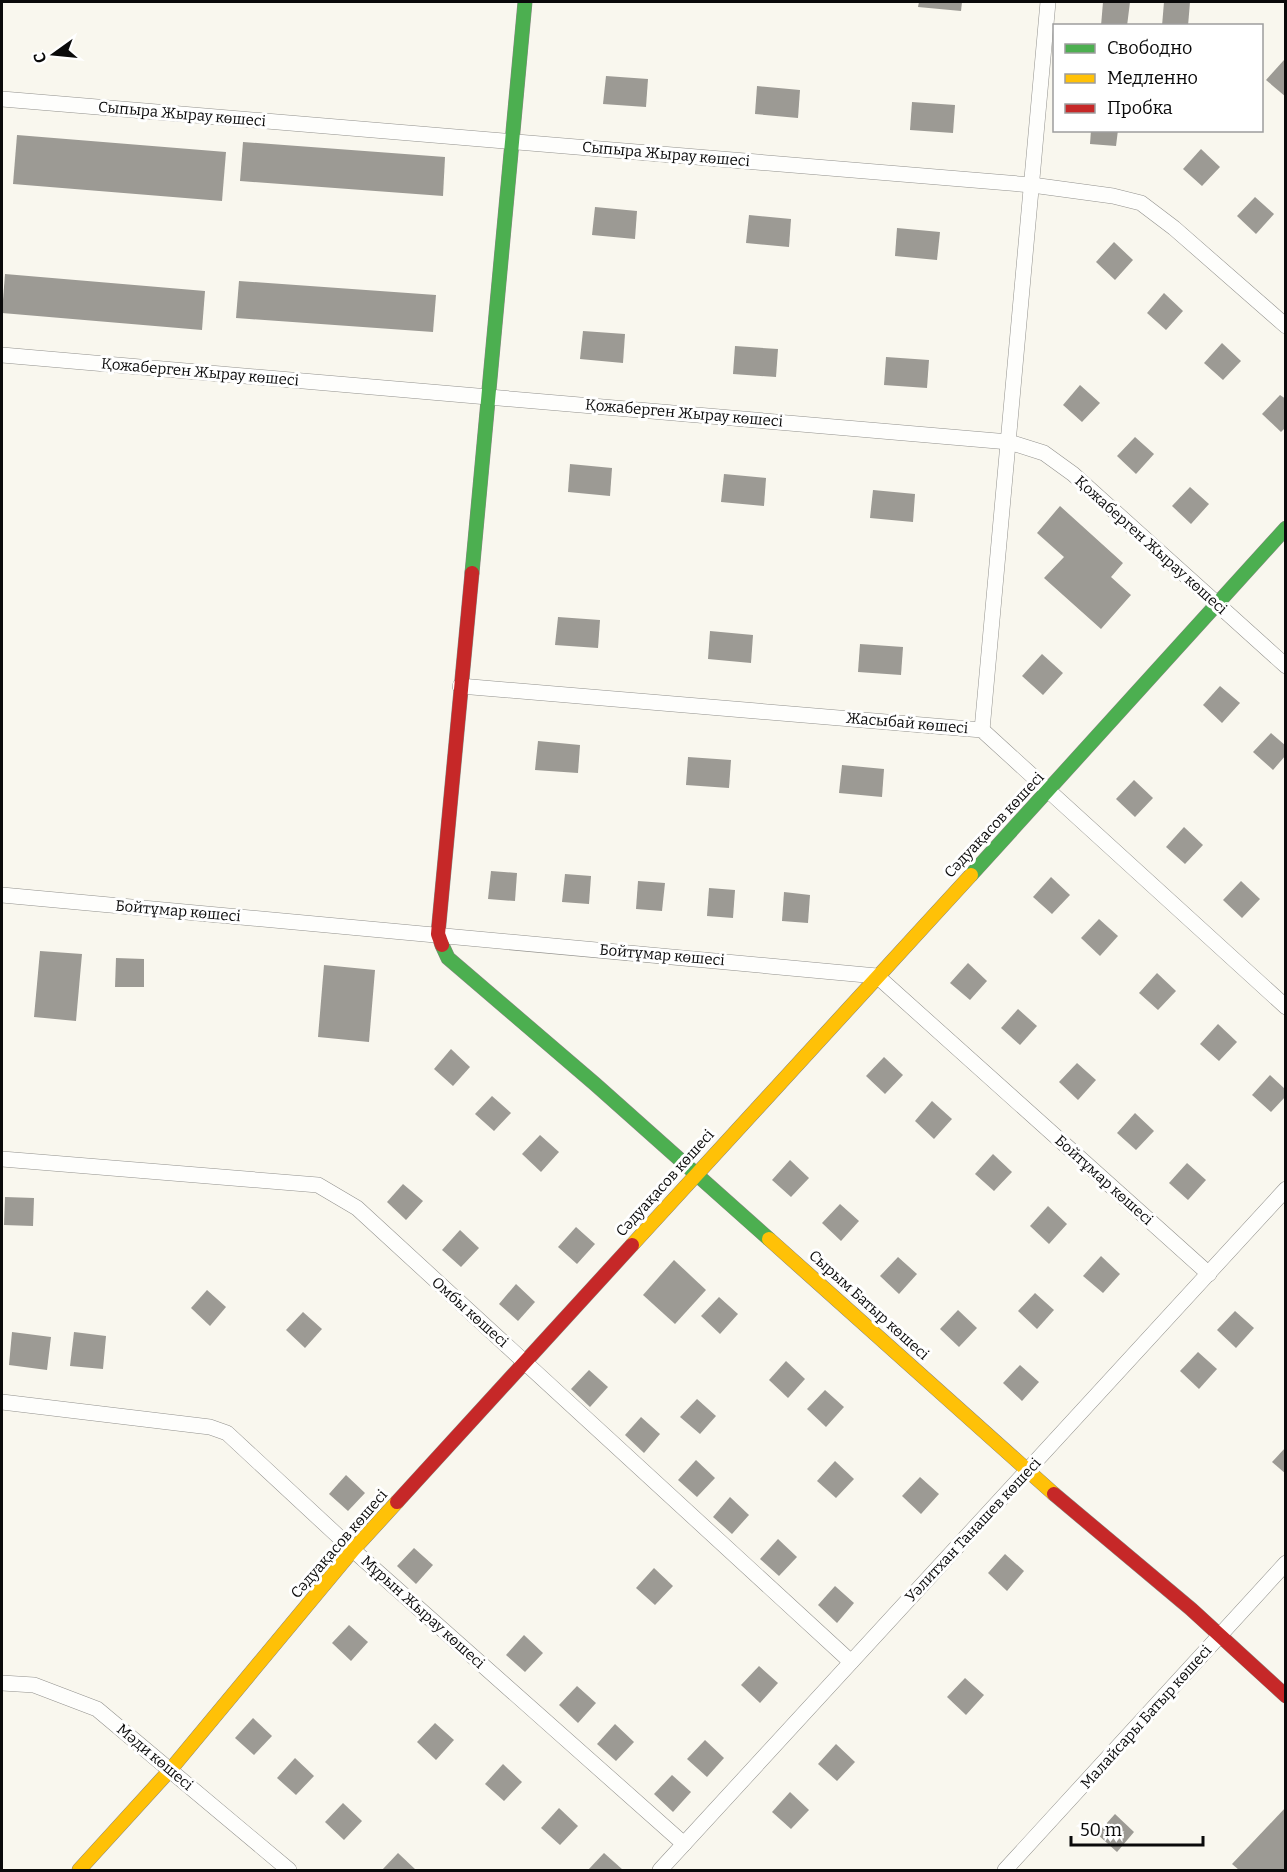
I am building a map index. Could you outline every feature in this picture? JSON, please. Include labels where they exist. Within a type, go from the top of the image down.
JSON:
[{"type":"street","points":[[438,934],[525,2]]},
{"type":"street","points":[[982,730],[1048,2]]},
{"type":"street","name":"Сыпыра Жырау көшесі","points":[[2,99],[1032,185],[1113,196],[1142,203],[1286,326]]},
{"type":"street","name":"Қожаберген Жырау көшесі","points":[[2,355],[1009,442],[1044,453],[1073,474],[1286,666]]},
{"type":"street","name":"Сәдуақасов көшесі","points":[[79,1870],[171,1769],[353,1550],[1286,528]]},
{"type":"street","name":"Жасыбай көшесі","points":[[460,686],[982,730],[1286,1007]]},
{"type":"street","name":"Бойтұмар көшесі","points":[[2,895],[877,976],[1209,1274]]},
{"type":"street","name":"Сырым Батыр көшесі","points":[[438,934],[448,958],[548,1041],[698,1172],[1028,1471],[1221,1634],[1286,1696]]},
{"type":"street","name":"Омбы көшесі","points":[[2,1159],[318,1185],[357,1208],[851,1662]]},
{"type":"street","name":"Уәлитхан Танашев көшесі","points":[[660,1870],[1286,1189]]},
{"type":"street","name":"Мұрын Жырау көшесі","points":[[2,1402],[210,1427],[227,1433],[353,1550],[684,1844]]},
{"type":"street","name":"Малайсары Батыр көшесі","points":[[1005,1870],[1286,1563]]},
{"type":"street","name":"Мәди көшесі","points":[[2,1683],[34,1685],[97,1709],[289,1870]]},
{"type":"building","points":[[919,2],[962,2],[961,11],[918,7]]},
{"type":"building","points":[[1103,2],[1130,2],[1127,24],[1101,24]]},
{"type":"building","points":[[1164,2],[1190,2],[1188,24],[1162,24]]},
{"type":"building","points":[[1284,60],[1286,62],[1286,97],[1266,80]]},
{"type":"building","points":[[606,76],[648,79],[646,107],[603,104]]},
{"type":"building","points":[[757,86],[800,90],[798,118],[755,114]]},
{"type":"building","points":[[912,102],[955,105],[953,133],[910,130]]},
{"type":"building","points":[[1091,132],[1118,132],[1116,146],[1090,144]]},
{"type":"building","points":[[17,135],[226,152],[222,201],[13,184]]},
{"type":"building","points":[[243,142],[445,157],[443,196],[240,181]]},
{"type":"building","points":[[1201,149],[1220,167],[1202,186],[1183,169]]},
{"type":"building","points":[[1255,197],[1274,214],[1256,234],[1237,216]]},
{"type":"building","points":[[595,207],[637,211],[635,239],[592,235]]},
{"type":"building","points":[[749,215],[791,219],[789,247],[746,243]]},
{"type":"building","points":[[897,228],[940,232],[937,260],[895,256]]},
{"type":"building","points":[[1114,242],[1133,260],[1115,280],[1096,262]]},
{"type":"building","points":[[5,274],[205,291],[202,330],[2,313]]},
{"type":"building","points":[[239,281],[436,295],[433,332],[236,318]]},
{"type":"building","points":[[1164,293],[1183,311],[1166,330],[1147,313]]},
{"type":"building","points":[[583,331],[625,334],[623,363],[580,359]]},
{"type":"building","points":[[1222,343],[1241,361],[1223,380],[1204,363]]},
{"type":"building","points":[[735,346],[778,349],[776,377],[733,374]]},
{"type":"building","points":[[886,357],[929,360],[927,388],[884,385]]},
{"type":"building","points":[[1080,385],[1100,403],[1082,422],[1063,405]]},
{"type":"building","points":[[1280,395],[1286,399],[1286,427],[1281,432],[1262,414]]},
{"type":"building","points":[[1135,437],[1154,454],[1136,474],[1117,456]]},
{"type":"building","points":[[570,464],[612,468],[610,496],[568,492]]},
{"type":"building","points":[[724,474],[766,478],[764,506],[721,502]]},
{"type":"building","points":[[1190,487],[1209,504],[1191,524],[1172,506]]},
{"type":"building","points":[[873,490],[915,494],[913,522],[870,518]]},
{"type":"building","points":[[1060,506],[1123,563],[1111,577],[1131,595],[1101,629],[1044,578],[1064,557],[1037,533]]},
{"type":"building","points":[[558,617],[600,620],[598,648],[555,645]]},
{"type":"building","points":[[710,631],[753,635],[751,663],[708,659]]},
{"type":"building","points":[[860,644],[903,647],[901,675],[858,672]]},
{"type":"building","points":[[1042,654],[1063,673],[1043,695],[1022,676]]},
{"type":"building","points":[[1220,686],[1240,703],[1222,723],[1203,705]]},
{"type":"building","points":[[1271,733],[1286,746],[1286,755],[1273,770],[1253,752]]},
{"type":"building","points":[[538,741],[580,745],[578,773],[535,770]]},
{"type":"building","points":[[688,757],[731,760],[729,788],[686,785]]},
{"type":"building","points":[[842,765],[884,769],[882,797],[839,793]]},
{"type":"building","points":[[1134,780],[1153,798],[1135,817],[1116,799]]},
{"type":"building","points":[[1184,827],[1203,845],[1185,864],[1166,847]]},
{"type":"building","points":[[491,871],[517,873],[515,901],[488,899]]},
{"type":"building","points":[[565,874],[591,876],[589,904],[562,902]]},
{"type":"building","points":[[1051,877],[1070,895],[1052,914],[1033,897]]},
{"type":"building","points":[[638,881],[665,883],[662,911],[636,909]]},
{"type":"building","points":[[1241,881],[1260,899],[1242,918],[1223,900]]},
{"type":"building","points":[[709,888],[735,890],[733,918],[707,916]]},
{"type":"building","points":[[784,892],[810,895],[808,923],[782,921]]},
{"type":"building","points":[[1099,919],[1118,936],[1100,956],[1081,938]]},
{"type":"building","points":[[40,951],[82,954],[76,1021],[34,1017]]},
{"type":"building","points":[[116,958],[144,959],[144,987],[115,987]]},
{"type":"building","points":[[968,963],[987,981],[970,1000],[950,983]]},
{"type":"building","points":[[324,965],[375,970],[369,1042],[318,1037]]},
{"type":"building","points":[[1157,973],[1176,991],[1158,1010],[1139,993]]},
{"type":"building","points":[[1018,1009],[1037,1026],[1020,1045],[1001,1028]]},
{"type":"building","points":[[1218,1024],[1237,1042],[1219,1061],[1200,1044]]},
{"type":"building","points":[[451,1049],[470,1067],[453,1086],[434,1069]]},
{"type":"building","points":[[884,1057],[903,1075],[885,1094],[866,1076]]},
{"type":"building","points":[[1077,1063],[1096,1080],[1078,1100],[1059,1082]]},
{"type":"building","points":[[1270,1075],[1286,1090],[1286,1096],[1271,1112],[1252,1095]]},
{"type":"building","points":[[492,1096],[511,1113],[494,1131],[475,1114]]},
{"type":"building","points":[[932,1101],[952,1119],[934,1139],[915,1121]]},
{"type":"building","points":[[1135,1113],[1154,1131],[1136,1150],[1117,1133]]},
{"type":"building","points":[[540,1135],[559,1152],[541,1172],[522,1154]]},
{"type":"building","points":[[993,1154],[1012,1172],[994,1191],[975,1174]]},
{"type":"building","points":[[790,1160],[809,1178],[791,1197],[772,1180]]},
{"type":"building","points":[[1187,1163],[1206,1180],[1188,1200],[1169,1183]]},
{"type":"building","points":[[403,1184],[423,1201],[406,1220],[387,1202]]},
{"type":"building","points":[[5,1197],[34,1198],[33,1226],[4,1225]]},
{"type":"building","points":[[840,1204],[859,1221],[841,1241],[822,1223]]},
{"type":"building","points":[[1048,1206],[1067,1224],[1049,1244],[1030,1226]]},
{"type":"building","points":[[576,1227],[595,1244],[577,1264],[558,1247]]},
{"type":"building","points":[[460,1230],[479,1248],[461,1267],[442,1250]]},
{"type":"building","points":[[1101,1256],[1120,1274],[1103,1293],[1083,1276]]},
{"type":"building","points":[[898,1257],[917,1274],[899,1294],[880,1276]]},
{"type":"building","points":[[674,1260],[706,1290],[675,1324],[643,1295]]},
{"type":"building","points":[[516,1284],[535,1302],[518,1321],[499,1304]]},
{"type":"building","points":[[207,1290],[226,1307],[210,1326],[191,1308]]},
{"type":"building","points":[[1035,1293],[1054,1310],[1037,1329],[1018,1311]]},
{"type":"building","points":[[719,1297],[738,1314],[720,1334],[701,1316]]},
{"type":"building","points":[[958,1310],[977,1328],[959,1347],[940,1329]]},
{"type":"building","points":[[1235,1311],[1254,1328],[1236,1348],[1217,1330]]},
{"type":"building","points":[[303,1312],[322,1329],[305,1348],[286,1330]]},
{"type":"building","points":[[12,1332],[51,1337],[47,1370],[9,1365]]},
{"type":"building","points":[[74,1332],[106,1336],[103,1369],[70,1366]]},
{"type":"building","points":[[1198,1352],[1217,1369],[1199,1389],[1180,1371]]},
{"type":"building","points":[[786,1361],[805,1379],[788,1398],[769,1380]]},
{"type":"building","points":[[1020,1365],[1039,1382],[1022,1401],[1003,1383]]},
{"type":"building","points":[[589,1370],[608,1387],[590,1407],[571,1389]]},
{"type":"building","points":[[825,1390],[844,1407],[826,1427],[807,1409]]},
{"type":"building","points":[[697,1399],[716,1416],[700,1434],[680,1417]]},
{"type":"building","points":[[641,1417],[660,1434],[644,1453],[625,1435]]},
{"type":"building","points":[[1286,1447],[1286,1474],[1272,1462]]},
{"type":"building","points":[[696,1460],[715,1478],[697,1497],[678,1480]]},
{"type":"building","points":[[835,1461],[854,1479],[836,1498],[817,1481]]},
{"type":"building","points":[[346,1475],[365,1493],[348,1511],[329,1494]]},
{"type":"building","points":[[920,1477],[939,1494],[921,1514],[902,1496]]},
{"type":"building","points":[[730,1497],[749,1515],[732,1534],[713,1517]]},
{"type":"building","points":[[778,1539],[797,1557],[779,1576],[760,1559]]},
{"type":"building","points":[[414,1548],[433,1565],[416,1584],[397,1566]]},
{"type":"building","points":[[1005,1554],[1024,1571],[1007,1591],[988,1573]]},
{"type":"building","points":[[654,1568],[673,1586],[655,1605],[636,1588]]},
{"type":"building","points":[[835,1586],[854,1603],[837,1623],[818,1605]]},
{"type":"building","points":[[349,1625],[368,1642],[351,1661],[332,1643]]},
{"type":"building","points":[[524,1635],[543,1653],[525,1672],[506,1655]]},
{"type":"building","points":[[759,1666],[778,1683],[760,1703],[741,1685]]},
{"type":"building","points":[[965,1678],[984,1695],[966,1715],[947,1697]]},
{"type":"building","points":[[577,1686],[596,1703],[578,1723],[559,1705]]},
{"type":"building","points":[[253,1718],[272,1736],[254,1755],[235,1738]]},
{"type":"building","points":[[435,1723],[454,1740],[436,1760],[417,1742]]},
{"type":"building","points":[[615,1724],[634,1742],[616,1761],[597,1744]]},
{"type":"building","points":[[705,1740],[724,1758],[707,1777],[687,1759]]},
{"type":"building","points":[[836,1744],[855,1762],[837,1781],[818,1764]]},
{"type":"building","points":[[295,1758],[314,1776],[296,1795],[277,1778]]},
{"type":"building","points":[[503,1764],[522,1782],[504,1801],[485,1784]]},
{"type":"building","points":[[672,1775],[691,1792],[673,1812],[654,1794]]},
{"type":"building","points":[[790,1792],[809,1810],[791,1829],[772,1812]]},
{"type":"building","points":[[343,1803],[362,1821],[344,1840],[325,1822]]},
{"type":"building","points":[[1286,1807],[1286,1870],[1239,1870],[1232,1864]]},
{"type":"building","points":[[559,1808],[578,1826],[560,1845],[541,1828]]},
{"type":"building","points":[[1115,1814],[1134,1832],[1117,1852],[1097,1834]]},
{"type":"building","points":[[398,1853],[416,1870],[382,1870]]},
{"type":"building","points":[[604,1853],[623,1870],[588,1870]]},
{"type":"traffic: fast","points":[[472,573],[525,2]]},
{"type":"traffic: fast","points":[[971,875],[1286,528]]},
{"type":"traffic: fast","points":[[442,945],[448,958],[595,1084],[769,1239]]},
{"type":"traffic: slow","points":[[632,1245],[971,875]]},
{"type":"traffic: slow","points":[[769,1239],[1054,1494]]},
{"type":"traffic: slow","points":[[79,1870],[171,1769],[353,1550],[397,1502]]},
{"type":"traffic: jam","points":[[442,945],[438,934],[472,573]]},
{"type":"traffic: jam","points":[[397,1502],[632,1245]]},
{"type":"traffic: jam","points":[[1054,1494],[1191,1609],[1286,1696]]}]
